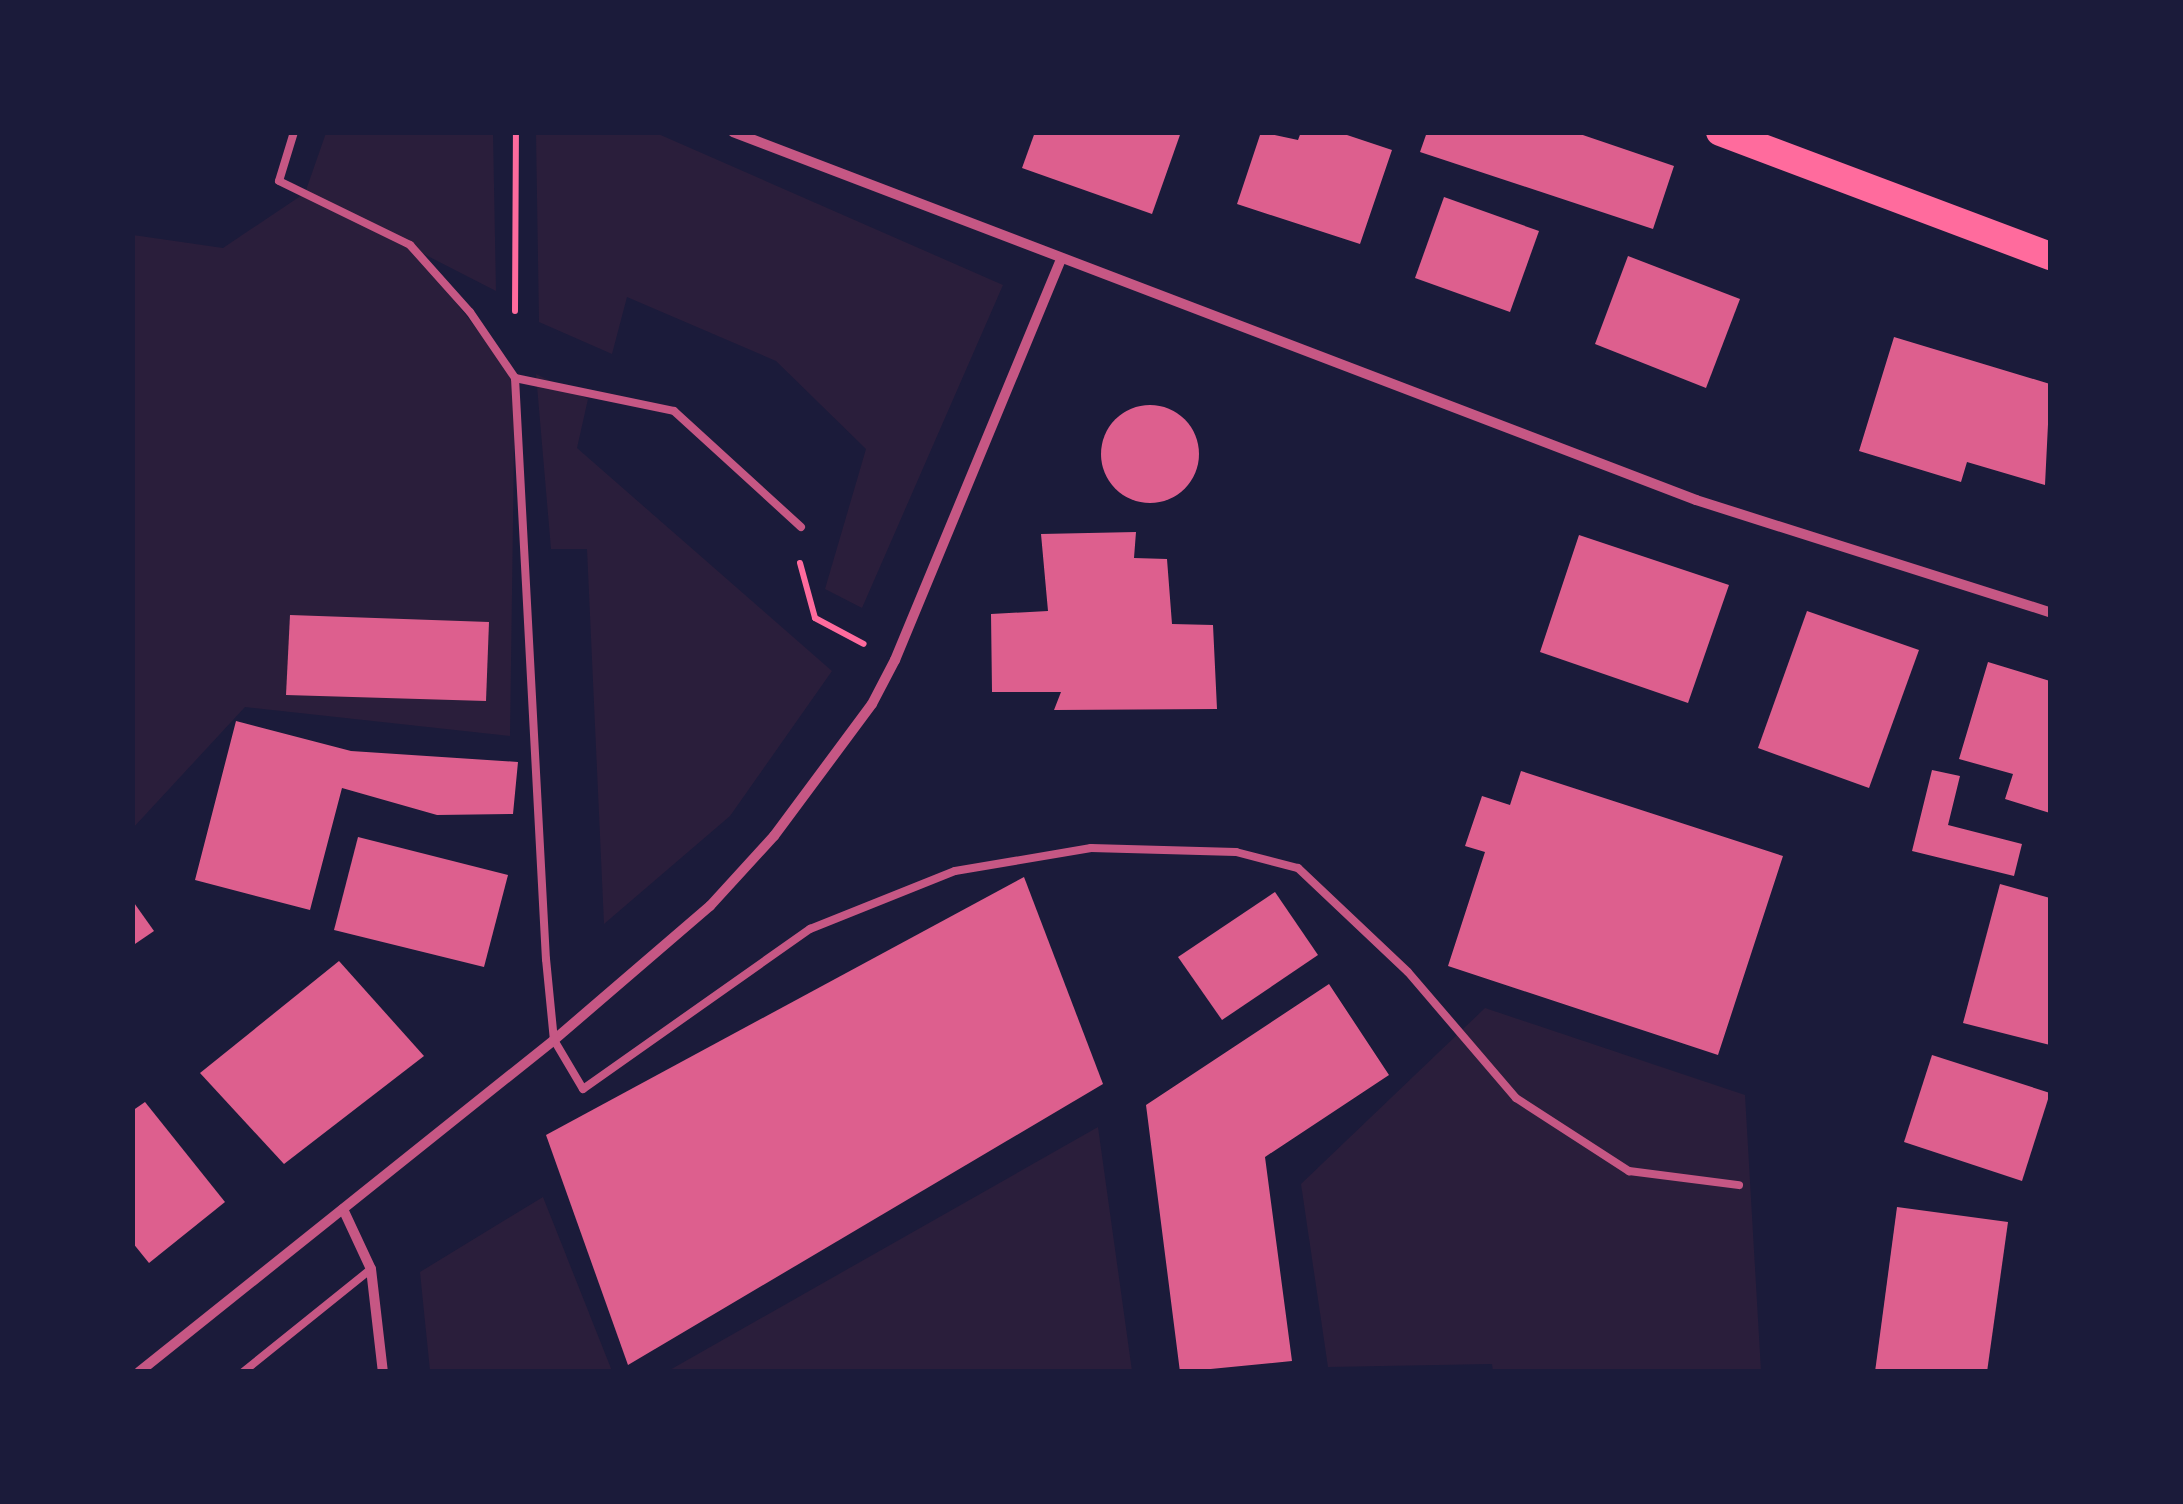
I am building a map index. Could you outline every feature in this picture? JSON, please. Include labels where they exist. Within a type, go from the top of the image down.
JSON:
[{"type":"highway","points":[[1720,132],[2050,256]]},
{"type":"street","points":[[733,132],[1060,261],[1696,500],[2050,612]]},
{"type":"street","points":[[140,1372],[554,1040],[710,906],[774,836],[872,704],[895,660],[1060,261]]},
{"type":"street","points":[[342,1209],[371,1269],[384,1372]]},
{"type":"lane","points":[[294,132],[279,180],[410,245],[470,312],[514,378],[522,603],[554,1040],[583,1089],[810,929],[955,871],[1091,848],[1236,852],[1298,868],[1408,972],[1516,1098],[1629,1171],[1740,1185]]},
{"type":"lane","points":[[514,378],[674,411],[801,526]]},
{"type":"lane","points":[[243,1372],[371,1269]]},
{"type":"path","points":[[514,378],[516,132]]},
{"type":"path","points":[[801,526],[800,573],[816,618],[895,660]]},
{"type":"shaded area","points":[[326,133],[493,133],[496,291],[414,249],[515,378],[510,736],[245,707],[133,828],[133,235],[223,248],[305,193]]},
{"type":"shaded area","points":[[536,133],[656,133],[1003,285],[862,608],[825,589],[866,449],[776,361],[627,297],[612,354],[539,322]]},
{"type":"shaded area","points":[[536,374],[588,399],[577,448],[832,671],[730,816],[604,924],[587,549],[551,549]]},
{"type":"shaded area","points":[[1485,1008],[1745,1095],[1761,1371],[1493,1372],[1492,1364],[1328,1367],[1301,1184]]},
{"type":"shaded area","points":[[1098,1127],[1132,1371],[668,1371]]},
{"type":"shaded area","points":[[543,1197],[612,1371],[430,1371],[420,1272]]},
{"type":"building","points":[[1035,132],[1181,132],[1152,214],[1022,168]]},
{"type":"building","points":[[1261,132],[1298,140],[1301,132],[1338,132],[1392,150],[1360,244],[1237,204]]},
{"type":"building","points":[[1427,132],[1574,132],[1674,166],[1653,229],[1420,152]]},
{"type":"building","points":[[1444,197],[1539,231],[1510,312],[1415,278]]},
{"type":"building","points":[[1628,256],[1740,299],[1706,388],[1595,344]]},
{"type":"building","points":[[1894,337],[2050,384],[2045,485],[1967,462],[1961,482],[1859,451]]},
{"type":"building","points":[[1140,405],[1160,405],[1185,419],[1196,435],[1196,473],[1185,489],[1160,503],[1140,503],[1123,495],[1109,481],[1101,464],[1101,444],[1109,427],[1123,413]]},
{"type":"building","points":[[1136,532],[1134,558],[1167,559],[1172,624],[1213,625],[1217,709],[1054,710],[1061,692],[992,692],[991,614],[1048,611],[1041,534]]},
{"type":"building","points":[[1579,535],[1729,585],[1688,703],[1540,652]]},
{"type":"building","points":[[1807,611],[1919,650],[1869,788],[1758,748]]},
{"type":"building","points":[[290,615],[489,622],[486,701],[286,695]]},
{"type":"building","points":[[1988,662],[2050,681],[2050,813],[2005,799],[2013,774],[1959,759]]},
{"type":"building","points":[[236,721],[351,751],[518,762],[513,814],[437,815],[342,788],[310,910],[195,880]]},
{"type":"building","points":[[1932,770],[1960,776],[1948,825],[2022,844],[2014,876],[1912,851]]},
{"type":"building","points":[[1521,771],[1783,856],[1718,1055],[1448,966],[1485,852],[1465,846],[1482,796],[1510,805]]},
{"type":"building","points":[[358,837],[508,875],[484,967],[334,930]]},
{"type":"building","points":[[1024,877],[1103,1084],[628,1365],[546,1135]]},
{"type":"building","points":[[2000,884],[2050,898],[2050,1045],[1963,1023]]},
{"type":"building","points":[[1275,892],[1318,955],[1222,1020],[1178,957]]},
{"type":"building","points":[[132,900],[154,931],[132,946]]},
{"type":"building","points":[[339,961],[424,1056],[284,1164],[200,1073]]},
{"type":"building","points":[[1329,984],[1389,1075],[1265,1157],[1292,1361],[1180,1372],[1146,1105]]},
{"type":"building","points":[[1932,1055],[2050,1093],[2022,1181],[1904,1142]]},
{"type":"building","points":[[145,1102],[225,1202],[149,1263],[132,1242],[132,1111]]},
{"type":"building","points":[[1897,1207],[2008,1222],[1987,1372],[1875,1372]]}]
